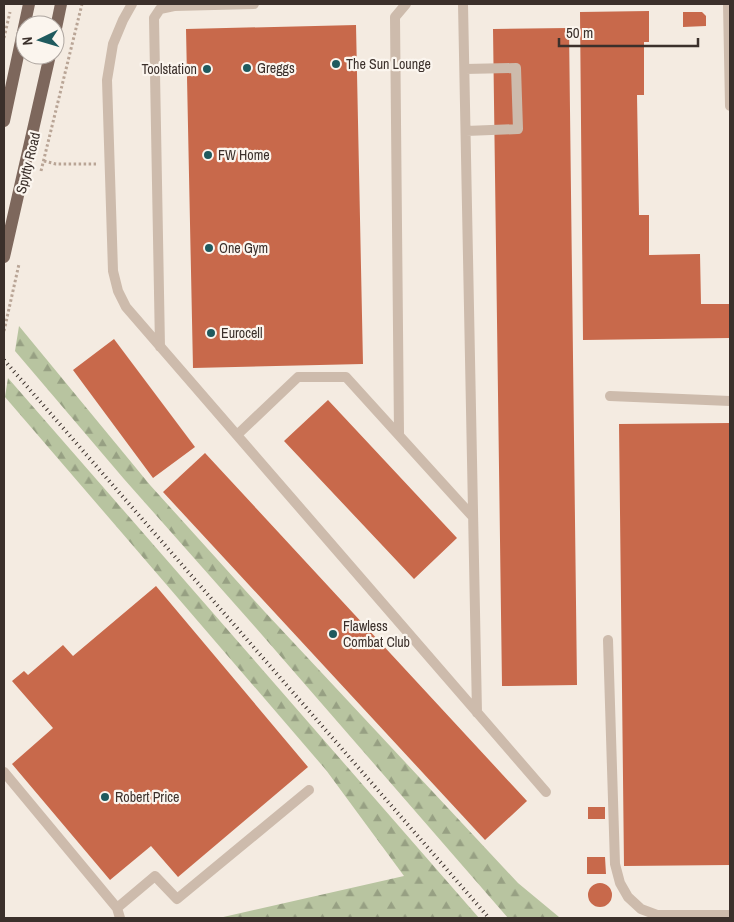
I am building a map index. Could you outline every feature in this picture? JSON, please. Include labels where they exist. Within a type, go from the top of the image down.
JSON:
[{"type":"main road","points":[[4,121],[29,4]]},
{"type":"main road","name":"Spytty Road","points":[[4,257],[48,65]]},
{"type":"lane","points":[[132,4],[113,44],[107,80],[113,271],[118,291],[126,307],[546,792]]},
{"type":"lane","points":[[160,347],[154,18],[160,9],[174,6],[254,4]]},
{"type":"lane","points":[[399,433],[395,17],[406,4]]},
{"type":"lane","points":[[463,4],[477,713]]},
{"type":"lane","points":[[728,4],[730,106]]},
{"type":"lane","points":[[465,69],[516,68],[518,129],[466,131]]},
{"type":"lane","points":[[237,435],[298,377],[346,377],[399,433],[473,517]]},
{"type":"lane","points":[[610,396],[730,401]]},
{"type":"lane","points":[[608,640],[615,864],[620,883],[628,897],[641,909],[657,915],[730,915]]},
{"type":"lane","points":[[4,772],[118,913],[155,876],[177,900],[308,790]]},
{"type":"path","points":[[4,38],[12,4]]},
{"type":"path","name":"Spytty Road","points":[[39,179],[82,4]]},
{"type":"path","points":[[44,161],[56,164],[110,164]]},
{"type":"path","points":[[4,330],[19,264]]},
{"type":"green space","points":[[19,326],[150,485],[264,611],[518,883],[559,917],[569,918],[508,918],[124,479],[15,351]]},
{"type":"green space","points":[[8,378],[479,918],[219,918],[404,876],[326,770],[5,397]]},
{"type":"building","points":[[649,11],[649,42],[644,42],[644,95],[637,95],[639,215],[649,215],[649,255],[700,254],[701,304],[730,304],[730,338],[583,340],[580,12]]},
{"type":"building","points":[[683,12],[702,12],[706,16],[706,26],[683,27]]},
{"type":"building","points":[[356,25],[363,364],[193,368],[186,29]]},
{"type":"building","points":[[569,28],[577,685],[502,686],[493,29]]},
{"type":"building","points":[[114,339],[195,447],[153,478],[73,370]]},
{"type":"building","points":[[328,400],[457,538],[414,579],[284,441]]},
{"type":"building","points":[[730,423],[730,865],[624,866],[619,424]]},
{"type":"building","points":[[205,453],[527,801],[485,840],[163,492]]},
{"type":"building","points":[[156,586],[308,767],[178,877],[151,846],[110,880],[12,764],[53,728],[12,681],[24,671],[28,675],[63,645],[73,656]]},
{"type":"building","points":[[588,807],[605,807],[605,819],[588,819]]},
{"type":"building","points":[[587,857],[605,857],[606,874],[587,874]]},
{"type":"building","points":[[600,883],[609,886],[612,895],[609,904],[600,907],[591,904],[588,895],[591,886]]},
{"type":"railway","points":[[4,360],[489,918]]},
{"type":"place","name":"The Sun Lounge","points":[[336,64]]},
{"type":"place","name":"Greggs","points":[[247,68]]},
{"type":"place","name":"Toolstation","points":[[207,69]]},
{"type":"place","name":"FW Home","points":[[208,155]]},
{"type":"place","name":"One Gym","points":[[209,248]]},
{"type":"place","name":"Eurocell","points":[[211,333]]},
{"type":"place","name":"Flawless Combat Club","points":[[333,634]]},
{"type":"place","name":"Robert Price","points":[[105,797]]}]
